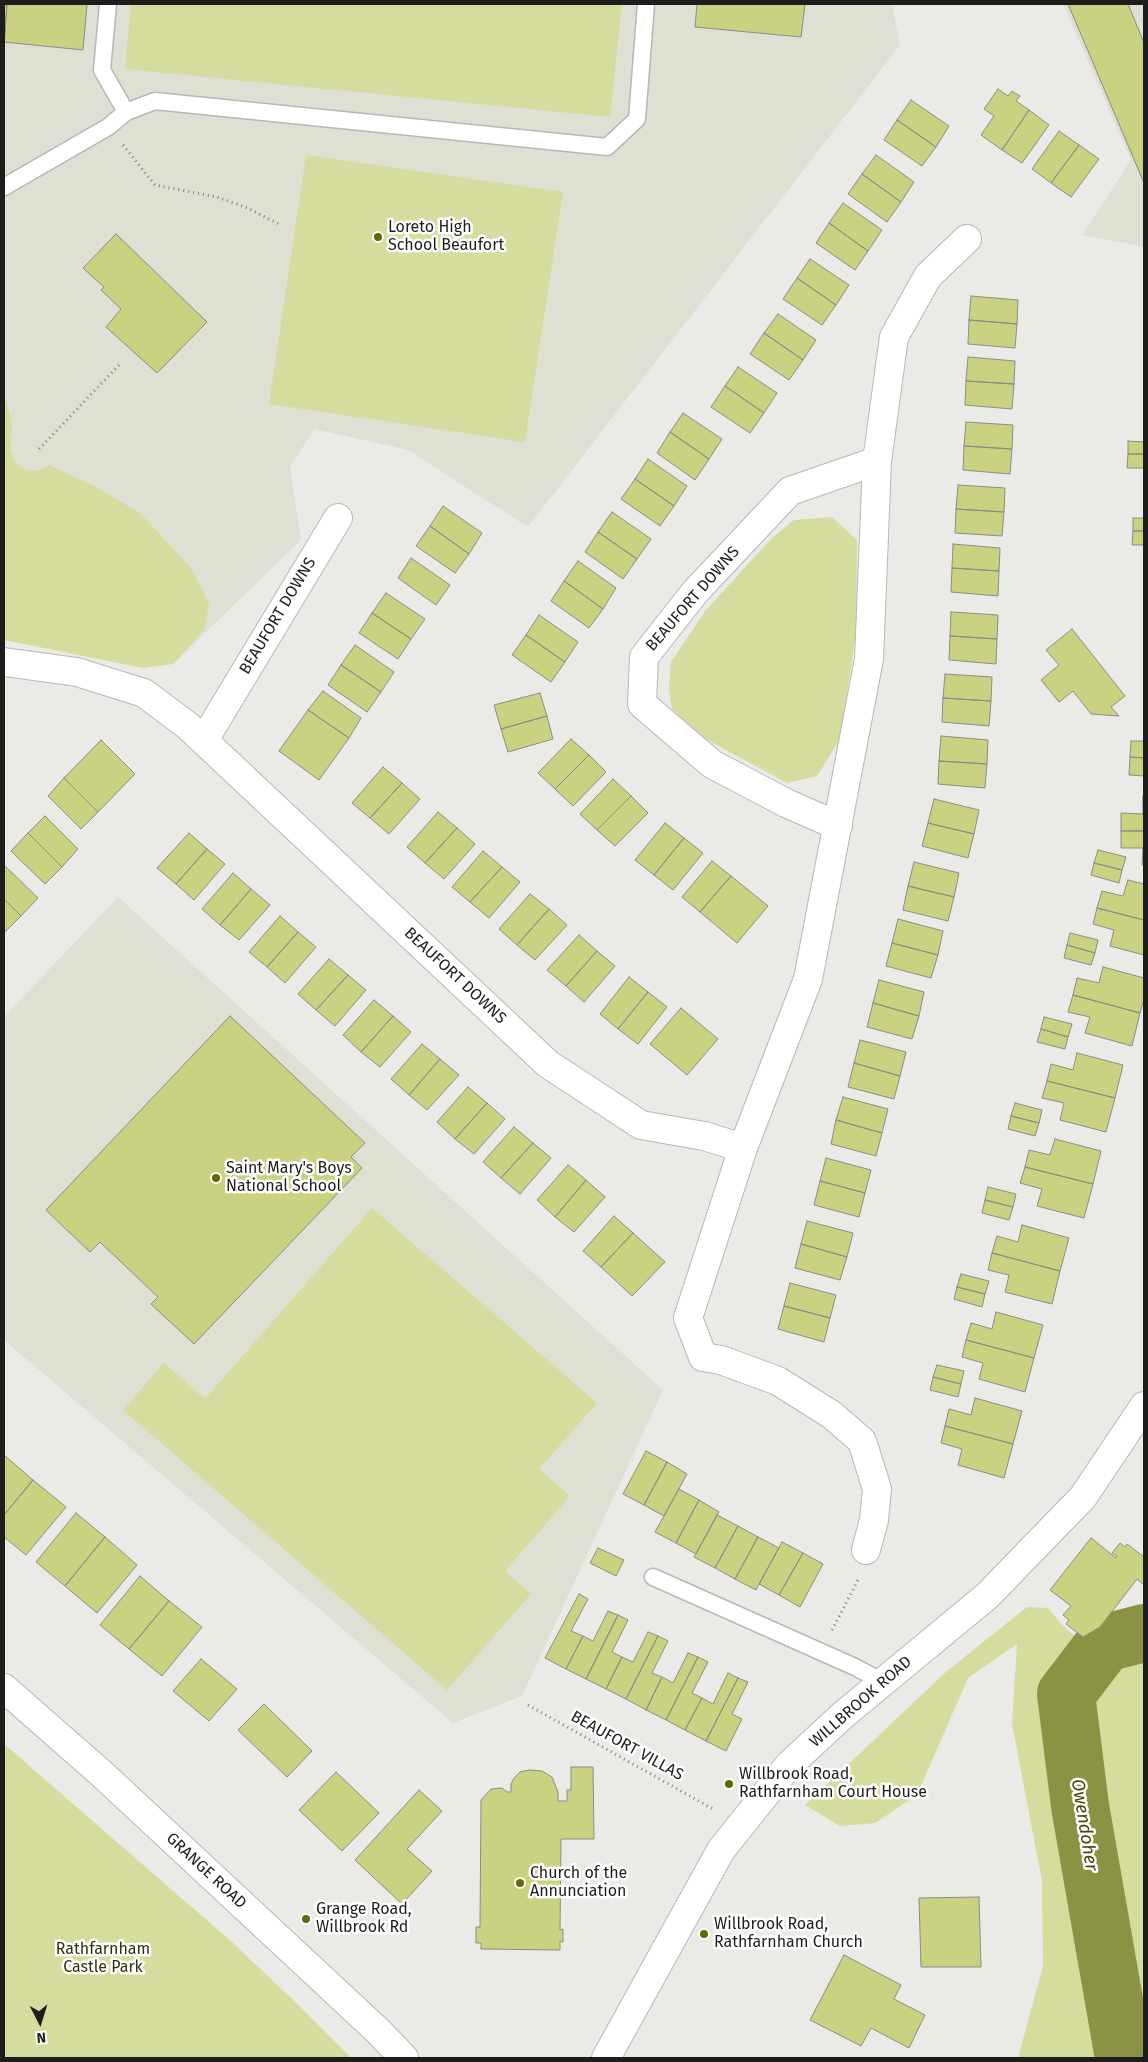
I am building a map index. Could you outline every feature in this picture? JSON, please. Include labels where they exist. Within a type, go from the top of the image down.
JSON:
[{"type":"street","points":[[864,1560],[874,1520],[877,1489],[862,1441],[832,1415],[778,1380],[720,1360],[704,1358],[688,1318],[743,1148],[808,979],[869,658],[877,462],[894,337],[928,276],[967,239]]},
{"type":"street","name":"BEAUFORT DOWNS","points":[[838,826],[786,803],[712,764],[642,704],[644,657],[695,592],[790,491],[877,462]]},
{"type":"street","name":"BEAUFORT DOWNS","points":[[204,740],[338,518]]},
{"type":"street","name":"BEAUFORT DOWNS","points":[[4,662],[77,672],[144,693],[204,740],[548,1064],[641,1125],[704,1136],[743,1148]]},
{"type":"street","name":"WILLBROOK ROAD","points":[[606,2058],[721,1850],[789,1765],[883,1682],[987,1596],[1083,1497],[1142,1415]]},
{"type":"street","name":"GRANGE ROAD","points":[[4,1688],[102,1774],[378,2030],[404,2058]]},
{"type":"lane","points":[[108,4],[102,70],[126,112]]},
{"type":"lane","points":[[4,187],[108,127],[126,112],[155,101],[607,147],[637,119],[646,4]]},
{"type":"lane","points":[[653,1576],[855,1667],[883,1682]]},
{"type":"path","points":[[108,127],[155,185],[217,197],[245,207],[281,225]]},
{"type":"path","points":[[39,449],[120,364]]},
{"type":"path","points":[[831,1631],[864,1560]]},
{"type":"path","name":"BEAUFORT VILLAS","points":[[528,1705],[713,1809]]},
{"type":"shaded area","name":"Loreto High School Beaufort","points":[[4,4],[892,4],[900,45],[528,527],[408,450],[314,429],[290,467],[301,540],[173,664],[4,632]]},
{"type":"shaded area","points":[[1063,4],[1144,4],[1144,247],[1082,235],[1131,160]]},
{"type":"shaded area","name":"Saint Mary's Boys National School","points":[[118,897],[663,1390],[522,1696],[453,1723],[4,1340],[4,1017]]},
{"type":"green space","points":[[131,4],[622,4],[610,117],[125,69]]},
{"type":"green space","points":[[306,155],[563,192],[525,442],[269,404]]},
{"type":"green space","points":[[4,392],[12,423],[10,450],[14,461],[24,469],[33,471],[40,470],[49,465],[96,487],[140,513],[191,568],[209,603],[204,630],[173,664],[143,668],[4,640]]},
{"type":"green space","points":[[832,517],[857,540],[856,634],[840,739],[817,776],[787,783],[700,736],[672,709],[669,689],[671,662],[706,610],[772,538],[794,520]]},
{"type":"green space","points":[[372,1208],[597,1403],[539,1469],[570,1496],[505,1571],[531,1594],[447,1690],[123,1410],[164,1363],[205,1399]]},
{"type":"green space","points":[[1027,1607],[1048,1608],[1062,1625],[1083,1643],[1106,1626],[1144,1621],[1144,2058],[1018,2058],[1043,1966],[1042,1881],[1012,1724],[1017,1644],[968,1678],[917,1795],[875,1823],[840,1826],[805,1805],[947,1671]]},
{"type":"green space","name":"Rathfarnham Castle Park","points":[[4,1744],[233,1943],[351,2058],[4,2058]]},
{"type":"building","points":[[4,4],[7,4],[4,46]]},
{"type":"building","points":[[7,4],[87,4],[83,50],[4,42]]},
{"type":"building","points":[[697,4],[805,4],[801,37],[695,27]]},
{"type":"building","points":[[1068,4],[1128,4],[1144,43],[1144,183]]},
{"type":"building","points":[[998,89],[1008,96],[1012,91],[1020,96],[1016,101],[1029,110],[1002,150],[981,135],[994,116],[984,109]]},
{"type":"building","points":[[911,100],[949,126],[936,147],[897,120]]},
{"type":"building","points":[[1029,110],[1049,125],[1022,163],[1002,150]]},
{"type":"building","points":[[897,120],[936,147],[922,166],[884,140]]},
{"type":"building","points":[[1059,131],[1079,145],[1051,183],[1032,169]]},
{"type":"building","points":[[1079,145],[1099,159],[1071,197],[1051,183]]},
{"type":"building","points":[[876,155],[914,182],[901,202],[862,174]]},
{"type":"building","points":[[862,174],[901,202],[887,222],[848,194]]},
{"type":"building","points":[[843,203],[882,230],[868,251],[829,223]]},
{"type":"building","points":[[829,223],[868,251],[855,270],[816,243]]},
{"type":"building","points":[[116,234],[207,322],[157,373],[106,327],[121,309],[101,290],[104,287],[83,268]]},
{"type":"building","points":[[810,259],[849,285],[836,305],[797,278]]},
{"type":"building","points":[[797,278],[836,305],[822,325],[783,299]]},
{"type":"building","points":[[971,296],[1018,300],[1017,324],[969,320]]},
{"type":"building","points":[[778,314],[816,340],[803,360],[764,333]]},
{"type":"building","points":[[969,320],[1017,324],[1015,348],[968,344]]},
{"type":"building","points":[[764,333],[803,360],[789,380],[750,354]]},
{"type":"building","points":[[968,357],[1015,361],[1014,384],[966,381]]},
{"type":"building","points":[[738,367],[777,393],[764,413],[725,386]]},
{"type":"building","points":[[966,381],[1014,384],[1012,409],[965,405]]},
{"type":"building","points":[[725,386],[764,413],[750,433],[711,407]]},
{"type":"building","points":[[683,413],[722,439],[709,459],[670,432]]},
{"type":"building","points":[[966,422],[1013,425],[1012,449],[964,446]]},
{"type":"building","points":[[670,432],[709,459],[695,480],[657,453]]},
{"type":"building","points":[[1128,441],[1144,442],[1144,454],[1128,454]]},
{"type":"building","points":[[964,446],[1012,449],[1010,474],[963,470]]},
{"type":"building","points":[[1128,454],[1144,454],[1144,468],[1127,468]]},
{"type":"building","points":[[648,459],[687,486],[674,506],[635,479]]},
{"type":"building","points":[[635,479],[674,506],[660,526],[621,499]]},
{"type":"building","points":[[958,485],[1005,488],[1004,512],[956,509]]},
{"type":"building","points":[[443,506],[482,533],[469,554],[430,526]]},
{"type":"building","points":[[956,509],[1004,512],[1002,536],[955,533]]},
{"type":"building","points":[[612,512],[651,539],[637,559],[598,532]]},
{"type":"building","points":[[1133,518],[1144,518],[1144,531],[1133,531]]},
{"type":"building","points":[[430,526],[469,554],[455,573],[416,546]]},
{"type":"building","points":[[1133,531],[1144,531],[1144,545],[1132,545]]},
{"type":"building","points":[[598,532],[637,559],[623,579],[585,552]]},
{"type":"building","points":[[953,544],[1000,548],[999,571],[952,568]]},
{"type":"building","points":[[411,558],[450,585],[436,605],[398,578]]},
{"type":"building","points":[[578,561],[616,588],[603,609],[564,581]]},
{"type":"building","points":[[952,568],[999,571],[998,596],[951,592]]},
{"type":"building","points":[[564,581],[603,609],[589,628],[551,601]]},
{"type":"building","points":[[386,593],[425,619],[411,639],[372,613]]},
{"type":"building","points":[[951,612],[998,615],[997,639],[950,636]]},
{"type":"building","points":[[372,613],[411,639],[398,659],[359,633]]},
{"type":"building","points":[[539,615],[578,642],[565,662],[526,635]]},
{"type":"building","points":[[1072,629],[1125,696],[1111,707],[1119,716],[1091,714],[1073,691],[1059,702],[1041,680],[1059,665],[1046,650]]},
{"type":"building","points":[[526,635],[565,662],[551,682],[512,655]]},
{"type":"building","points":[[950,636],[997,639],[996,664],[949,660]]},
{"type":"building","points":[[355,645],[394,672],[381,692],[341,665]]},
{"type":"building","points":[[341,665],[381,692],[367,712],[328,685]]},
{"type":"building","points":[[945,674],[992,677],[991,701],[943,698]]},
{"type":"building","points":[[323,691],[361,718],[349,738],[308,710]]},
{"type":"building","points":[[540,693],[547,716],[501,729],[494,705]]},
{"type":"building","points":[[943,698],[991,701],[989,726],[942,722]]},
{"type":"building","points":[[308,710],[349,738],[319,780],[279,751]]},
{"type":"building","points":[[547,716],[553,739],[508,752],[501,729]]},
{"type":"building","points":[[941,736],[988,740],[987,764],[939,761]]},
{"type":"building","points":[[571,739],[589,755],[555,789],[538,773]]},
{"type":"building","points":[[101,740],[135,774],[98,812],[64,778]]},
{"type":"building","points":[[1131,741],[1144,741],[1144,758],[1130,757]]},
{"type":"building","points":[[589,755],[606,772],[573,806],[555,789]]},
{"type":"building","points":[[1130,757],[1144,758],[1144,776],[1129,775]]},
{"type":"building","points":[[939,761],[987,764],[985,788],[938,784]]},
{"type":"building","points":[[383,767],[402,783],[370,818],[352,803]]},
{"type":"building","points":[[64,778],[98,812],[81,829],[48,796]]},
{"type":"building","points":[[613,779],[631,796],[597,830],[580,814]]},
{"type":"building","points":[[402,783],[420,799],[389,834],[370,818]]},
{"type":"building","points":[[631,796],[648,813],[615,846],[597,830]]},
{"type":"building","points":[[1143,796],[1144,831],[1121,831],[1121,813],[1143,814]]},
{"type":"building","points":[[934,799],[979,810],[974,834],[928,823]]},
{"type":"building","points":[[438,812],[457,828],[425,863],[407,847]]},
{"type":"building","points":[[45,816],[78,849],[62,867],[28,833]]},
{"type":"building","points":[[665,823],[684,838],[654,875],[635,860]]},
{"type":"building","points":[[928,823],[974,834],[968,858],[922,846]]},
{"type":"building","points":[[457,828],[475,844],[444,879],[425,863]]},
{"type":"building","points":[[1121,831],[1144,831],[1144,865],[1142,865],[1143,848],[1121,848]]},
{"type":"building","points":[[28,833],[62,867],[45,884],[11,851]]},
{"type":"building","points":[[189,833],[207,849],[176,884],[157,868]]},
{"type":"building","points":[[684,838],[703,853],[673,890],[654,875]]},
{"type":"building","points":[[207,849],[225,864],[194,900],[176,884]]},
{"type":"building","points":[[1098,850],[1126,857],[1122,870],[1094,863]]},
{"type":"building","points":[[483,851],[502,867],[470,902],[452,887]]},
{"type":"building","points":[[712,861],[731,876],[700,912],[682,897]]},
{"type":"building","points":[[914,862],[959,873],[954,897],[908,886]]},
{"type":"building","points":[[1094,863],[1122,870],[1119,883],[1091,875]]},
{"type":"building","points":[[4,865],[38,898],[21,916],[4,899]]},
{"type":"building","points":[[502,867],[520,882],[489,918],[470,902]]},
{"type":"building","points":[[233,873],[251,889],[220,925],[202,909]]},
{"type":"building","points":[[731,876],[768,906],[737,943],[700,912]]},
{"type":"building","points":[[1128,880],[1144,884],[1144,920],[1097,908],[1102,891],[1123,896]]},
{"type":"building","points":[[908,886],[954,897],[948,921],[903,910]]},
{"type":"building","points":[[251,889],[270,905],[239,940],[220,925]]},
{"type":"building","points":[[530,894],[549,909],[517,945],[499,929]]},
{"type":"building","points":[[4,899],[21,916],[4,933]]},
{"type":"building","points":[[1097,908],[1144,920],[1144,955],[1110,946],[1114,930],[1093,924]]},
{"type":"building","points":[[549,909],[567,925],[535,960],[517,945]]},
{"type":"building","points":[[280,916],[298,932],[267,967],[249,952]]},
{"type":"building","points":[[898,919],[943,931],[938,955],[892,943]]},
{"type":"building","points":[[298,932],[316,947],[285,983],[267,967]]},
{"type":"building","points":[[1070,933],[1098,940],[1095,953],[1067,945]]},
{"type":"building","points":[[579,935],[597,951],[566,986],[547,970]]},
{"type":"building","points":[[892,943],[938,955],[931,978],[886,966]]},
{"type":"building","points":[[1067,945],[1095,953],[1091,965],[1064,958]]},
{"type":"building","points":[[597,951],[615,966],[584,1002],[566,986]]},
{"type":"building","points":[[329,959],[348,975],[316,1010],[298,994]]},
{"type":"building","points":[[1103,967],[1144,978],[1144,999],[1140,1013],[1073,995],[1077,978],[1099,983]]},
{"type":"building","points":[[348,975],[366,990],[335,1026],[316,1010]]},
{"type":"building","points":[[629,977],[648,992],[618,1029],[600,1014]]},
{"type":"building","points":[[879,980],[924,992],[919,1016],[873,1003]]},
{"type":"building","points":[[648,992],[667,1007],[638,1044],[618,1029]]},
{"type":"building","points":[[1073,995],[1140,1013],[1132,1046],[1085,1033],[1090,1017],[1068,1012]]},
{"type":"building","points":[[374,1000],[393,1016],[361,1052],[343,1035]]},
{"type":"building","points":[[873,1003],[919,1016],[912,1039],[867,1027]]},
{"type":"building","points":[[681,1008],[718,1039],[687,1075],[650,1044]]},
{"type":"building","points":[[230,1016],[365,1143],[351,1157],[362,1168],[194,1344],[151,1304],[158,1297],[100,1242],[90,1252],[46,1210]]},
{"type":"building","points":[[393,1016],[411,1032],[380,1067],[361,1052]]},
{"type":"building","points":[[1044,1017],[1072,1024],[1068,1037],[1041,1029]]},
{"type":"building","points":[[1041,1029],[1068,1037],[1065,1049],[1037,1042]]},
{"type":"building","points":[[860,1040],[906,1052],[900,1076],[854,1063]]},
{"type":"building","points":[[422,1044],[440,1059],[409,1095],[391,1079]]},
{"type":"building","points":[[1077,1053],[1123,1065],[1115,1098],[1047,1081],[1051,1064],[1073,1070]]},
{"type":"building","points":[[440,1059],[459,1075],[427,1110],[409,1095]]},
{"type":"building","points":[[854,1063],[900,1076],[894,1099],[848,1087]]},
{"type":"building","points":[[1047,1081],[1115,1098],[1106,1132],[1060,1120],[1064,1103],[1042,1098]]},
{"type":"building","points":[[468,1087],[487,1103],[455,1139],[437,1122]]},
{"type":"building","points":[[843,1097],[888,1109],[882,1133],[836,1120]]},
{"type":"building","points":[[487,1103],[505,1119],[474,1154],[455,1139]]},
{"type":"building","points":[[1015,1103],[1042,1110],[1039,1123],[1011,1116]]},
{"type":"building","points":[[1011,1116],[1039,1123],[1035,1136],[1008,1129]]},
{"type":"building","points":[[836,1120],[882,1133],[876,1156],[831,1144]]},
{"type":"building","points":[[514,1127],[533,1143],[501,1178],[483,1162]]},
{"type":"building","points":[[1055,1139],[1101,1151],[1093,1184],[1025,1167],[1029,1150],[1050,1155]]},
{"type":"building","points":[[533,1143],[551,1158],[520,1194],[501,1178]]},
{"type":"building","points":[[826,1158],[871,1170],[865,1193],[820,1181]]},
{"type":"building","points":[[568,1165],[586,1180],[555,1217],[537,1200]]},
{"type":"building","points":[[1025,1167],[1093,1184],[1084,1218],[1037,1206],[1042,1189],[1020,1183]]},
{"type":"building","points":[[586,1180],[605,1197],[574,1232],[555,1217]]},
{"type":"building","points":[[820,1181],[865,1193],[859,1217],[814,1205]]},
{"type":"building","points":[[988,1187],[1016,1194],[1013,1207],[985,1200]]},
{"type":"building","points":[[985,1200],[1013,1207],[1009,1220],[982,1213]]},
{"type":"building","points":[[614,1216],[633,1233],[601,1267],[583,1251]]},
{"type":"building","points":[[807,1221],[853,1233],[847,1257],[801,1244]]},
{"type":"building","points":[[1022,1225],[1069,1238],[1060,1271],[992,1253],[997,1236],[1018,1242]]},
{"type":"building","points":[[633,1233],[665,1262],[632,1296],[601,1267]]},
{"type":"building","points":[[801,1244],[847,1257],[840,1280],[795,1268]]},
{"type":"building","points":[[992,1253],[1060,1271],[1052,1304],[1005,1292],[1009,1275],[988,1270]]},
{"type":"building","points":[[961,1274],[989,1281],[985,1294],[957,1287]]},
{"type":"building","points":[[790,1283],[836,1295],[830,1318],[784,1306]]},
{"type":"building","points":[[957,1287],[985,1294],[982,1307],[954,1299]]},
{"type":"building","points":[[784,1306],[830,1318],[824,1342],[778,1329]]},
{"type":"building","points":[[996,1312],[1043,1325],[1034,1358],[966,1340],[971,1323],[992,1329]]},
{"type":"building","points":[[966,1340],[1034,1358],[1025,1392],[979,1379],[983,1363],[962,1357]]},
{"type":"building","points":[[937,1365],[964,1371],[961,1384],[933,1377]]},
{"type":"building","points":[[933,1377],[961,1384],[958,1397],[930,1390]]},
{"type":"building","points":[[975,1398],[1022,1411],[1013,1444],[945,1426],[949,1409],[971,1415]]},
{"type":"building","points":[[945,1426],[1013,1444],[1004,1478],[958,1465],[962,1449],[941,1443]]},
{"type":"building","points":[[646,1451],[667,1462],[644,1505],[623,1494]]},
{"type":"building","points":[[4,1455],[33,1480],[4,1515]]},
{"type":"building","points":[[667,1462],[687,1474],[664,1516],[644,1505]]},
{"type":"building","points":[[33,1480],[66,1507],[26,1555],[4,1537],[4,1515]]},
{"type":"building","points":[[679,1489],[699,1500],[676,1543],[655,1532]]},
{"type":"building","points":[[699,1500],[719,1512],[696,1554],[676,1543]]},
{"type":"building","points":[[76,1513],[105,1537],[65,1586],[36,1562]]},
{"type":"building","points":[[717,1515],[738,1526],[715,1568],[694,1557]]},
{"type":"building","points":[[738,1526],[758,1537],[735,1579],[715,1568]]},
{"type":"building","points":[[105,1537],[137,1565],[97,1613],[65,1586]]},
{"type":"building","points":[[758,1537],[779,1548],[756,1590],[735,1579]]},
{"type":"building","points":[[1091,1538],[1116,1558],[1117,1556],[1112,1553],[1120,1543],[1125,1547],[1127,1544],[1144,1557],[1144,1585],[1137,1579],[1100,1627],[1083,1637],[1066,1624],[1069,1620],[1063,1615],[1071,1606],[1050,1590]]},
{"type":"building","points":[[782,1542],[803,1553],[779,1595],[759,1584]]},
{"type":"building","points":[[598,1548],[624,1560],[616,1576],[590,1563]]},
{"type":"building","points":[[803,1553],[823,1564],[800,1607],[779,1595]]},
{"type":"building","points":[[140,1576],[169,1601],[129,1649],[100,1625]]},
{"type":"building","points":[[579,1594],[588,1599],[571,1631],[583,1636],[566,1669],[545,1658]]},
{"type":"building","points":[[169,1601],[202,1627],[162,1676],[129,1649]]},
{"type":"building","points":[[608,1611],[618,1615],[586,1679],[566,1669],[583,1636],[593,1641]]},
{"type":"building","points":[[618,1615],[628,1620],[612,1652],[622,1657],[606,1689],[586,1679]]},
{"type":"building","points":[[648,1632],[658,1636],[626,1699],[606,1689],[622,1657],[633,1662]]},
{"type":"building","points":[[658,1636],[668,1641],[652,1673],[662,1677],[646,1710],[626,1699]]},
{"type":"building","points":[[688,1653],[698,1657],[666,1720],[646,1710],[662,1677],[673,1683]]},
{"type":"building","points":[[698,1657],[708,1662],[692,1693],[702,1698],[685,1730],[666,1720]]},
{"type":"building","points":[[201,1659],[237,1689],[209,1721],[173,1691]]},
{"type":"building","points":[[728,1673],[738,1678],[706,1741],[685,1730],[702,1698],[713,1704]]},
{"type":"building","points":[[738,1678],[748,1682],[732,1714],[742,1719],[726,1751],[706,1741]]},
{"type":"building","points":[[264,1704],[312,1751],[287,1777],[238,1730]]},
{"type":"building","name":"Church of the Annunciation","points":[[571,1767],[593,1767],[594,1839],[561,1839],[560,1930],[563,1929],[563,1942],[560,1941],[560,1950],[481,1949],[481,1943],[476,1943],[476,1927],[480,1927],[481,1800],[491,1789],[502,1788],[507,1792],[511,1792],[511,1784],[514,1778],[520,1772],[529,1770],[542,1771],[552,1777],[558,1792],[558,1801],[567,1801],[567,1790],[571,1790]]},
{"type":"building","points":[[336,1772],[379,1813],[342,1851],[299,1810]]},
{"type":"building","points":[[419,1790],[442,1811],[407,1849],[432,1871],[402,1904],[355,1860]]},
{"type":"building","points":[[979,1897],[981,1967],[921,1967],[919,1898]]},
{"type":"building","points":[[844,1955],[901,1985],[894,1999],[925,2015],[909,2048],[871,2028],[861,2046],[810,2020]]},
{"type":"waterway","name":"Owendoher","points":[[1124,2058],[1080,1806],[1066,1694],[1105,1643],[1144,1633]]},
{"type":"place","name":"Loreto High School Beaufort","points":[[378,237]]},
{"type":"place","name":"Saint Mary's Boys National School","points":[[216,1178]]},
{"type":"place","name":"Willbrook Road, Rathfarnham Court House","points":[[729,1784]]},
{"type":"place","name":"Church of the Annunciation","points":[[520,1883]]},
{"type":"place","name":"Grange Road, Willbrook Rd","points":[[306,1919]]},
{"type":"place","name":"Willbrook Road, Rathfarnham Church","points":[[704,1934]]}]
